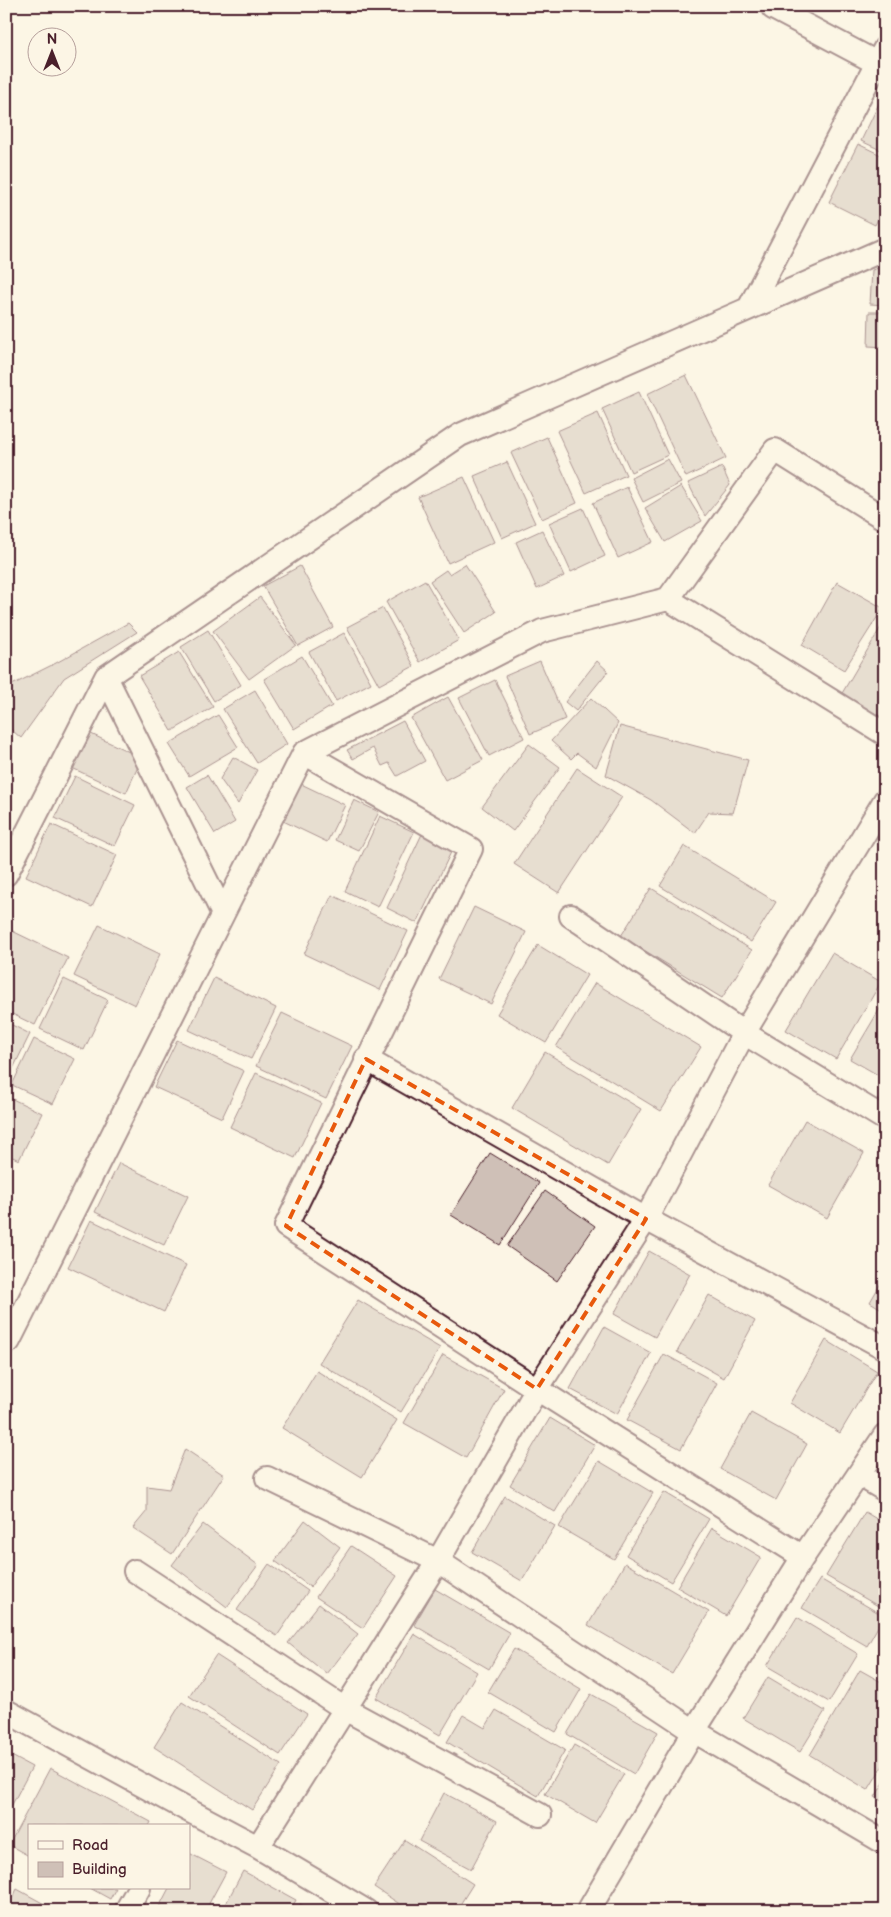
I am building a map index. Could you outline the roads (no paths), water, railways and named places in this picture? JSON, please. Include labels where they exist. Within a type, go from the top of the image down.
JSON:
[{"type":"street","points":[[749,308],[881,56],[773,8]]},
{"type":"street","points":[[6,874],[106,677],[460,435],[885,249]]},
{"type":"street","points":[[9,1341],[304,753],[542,631],[668,599],[775,450],[885,519]]},
{"type":"street","points":[[668,599],[885,734]]},
{"type":"street","points":[[106,677],[223,914]]},
{"type":"street","points":[[304,753],[471,849],[286,1226],[537,1389],[803,1557]]},
{"type":"street","points":[[258,1847],[438,1561],[537,1389],[646,1219],[744,1033],[882,809]]},
{"type":"street","points":[[571,916],[744,1033],[885,1119]]},
{"type":"street","points":[[366,1060],[646,1219],[885,1348]]},
{"type":"street","points":[[588,1911],[694,1730],[803,1557],[860,1475],[885,1435]]},
{"type":"street","points":[[860,1475],[885,1490]]},
{"type":"street","points":[[267,1478],[438,1561],[694,1730],[885,1843]]},
{"type":"street","points":[[135,1571],[345,1709],[540,1815]]},
{"type":"street","points":[[6,1711],[258,1847],[366,1911]]},
{"type":"street","points":[[126,1911],[138,1890]]}]
